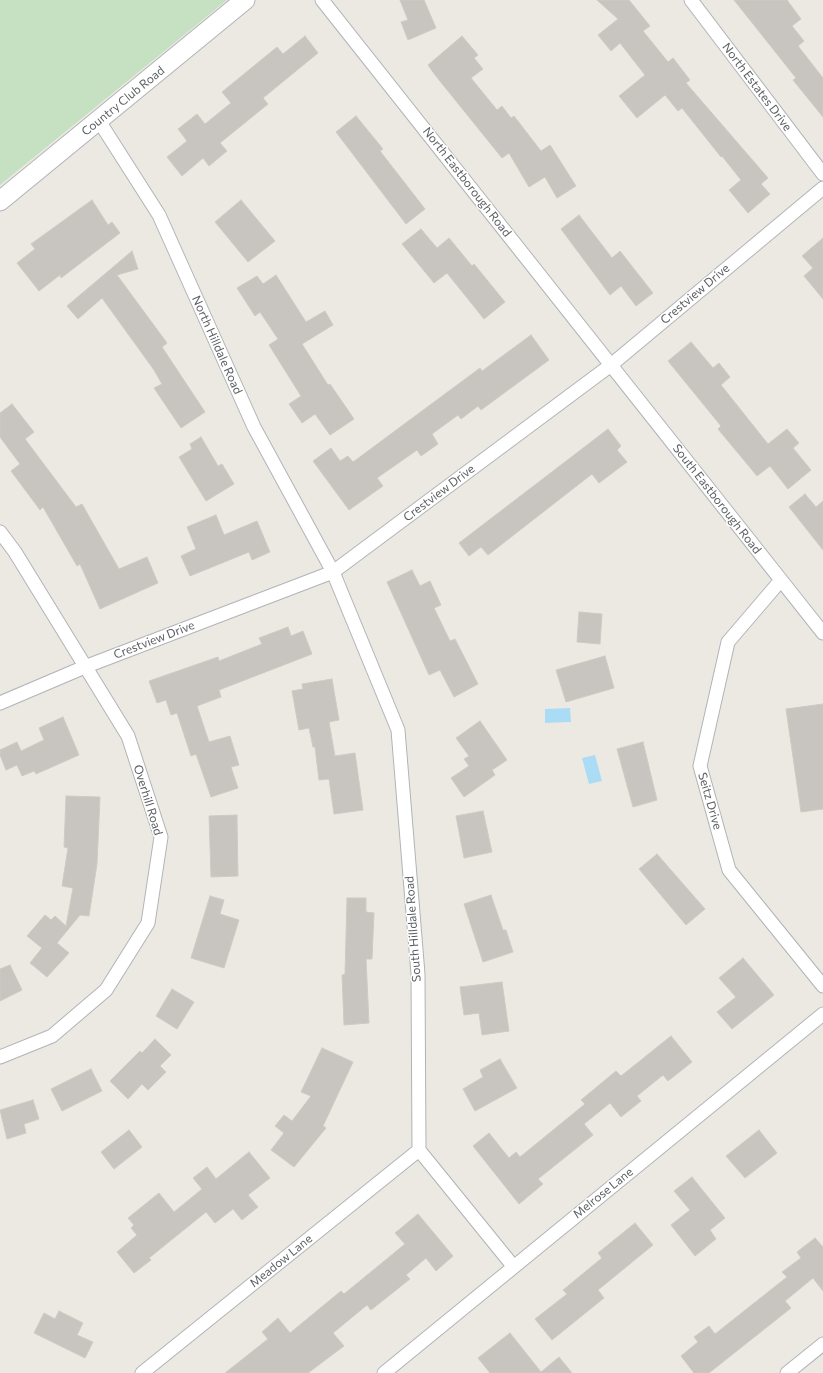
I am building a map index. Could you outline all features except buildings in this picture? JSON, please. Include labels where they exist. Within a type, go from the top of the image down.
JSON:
[{"type":"street","name":"Country Club Road","points":[[0,201],[245,0]]},
{"type":"street","name":"North Eastborough Road","points":[[322,0],[611,365]]},
{"type":"street","name":"North Estates Drive","points":[[691,0],[823,174]]},
{"type":"street","name":"North Hilldale Road","points":[[99,121],[159,215],[254,427],[333,572]]},
{"type":"street","name":"Crestview Drive","points":[[0,703],[86,666],[333,572],[611,365],[823,188]]},
{"type":"street","name":"South Eastborough Road","points":[[611,365],[823,633]]},
{"type":"street","name":"Overhill Road","points":[[0,532],[15,552],[128,736],[161,837],[148,923],[106,990],[52,1036],[0,1057]]},
{"type":"street","name":"South Hilldale Road","points":[[333,572],[398,730],[418,974],[419,1150]]},
{"type":"street","name":"Seitz Drive","points":[[781,580],[728,642],[700,766],[730,870],[823,986]]},
{"type":"street","name":"Melrose Lane","points":[[384,1373],[823,1014]]},
{"type":"street","points":[[419,1150],[513,1266]]},
{"type":"street","name":"Meadow Lane","points":[[142,1373],[419,1150]]},
{"type":"street","points":[[787,1373],[823,1344]]},
{"type":"green space","points":[[0,0],[227,0],[0,185]]},
{"type":"water","points":[[570,708],[571,722],[545,723],[545,709]]},
{"type":"water","points":[[595,755],[602,781],[589,784],[582,758]]}]
